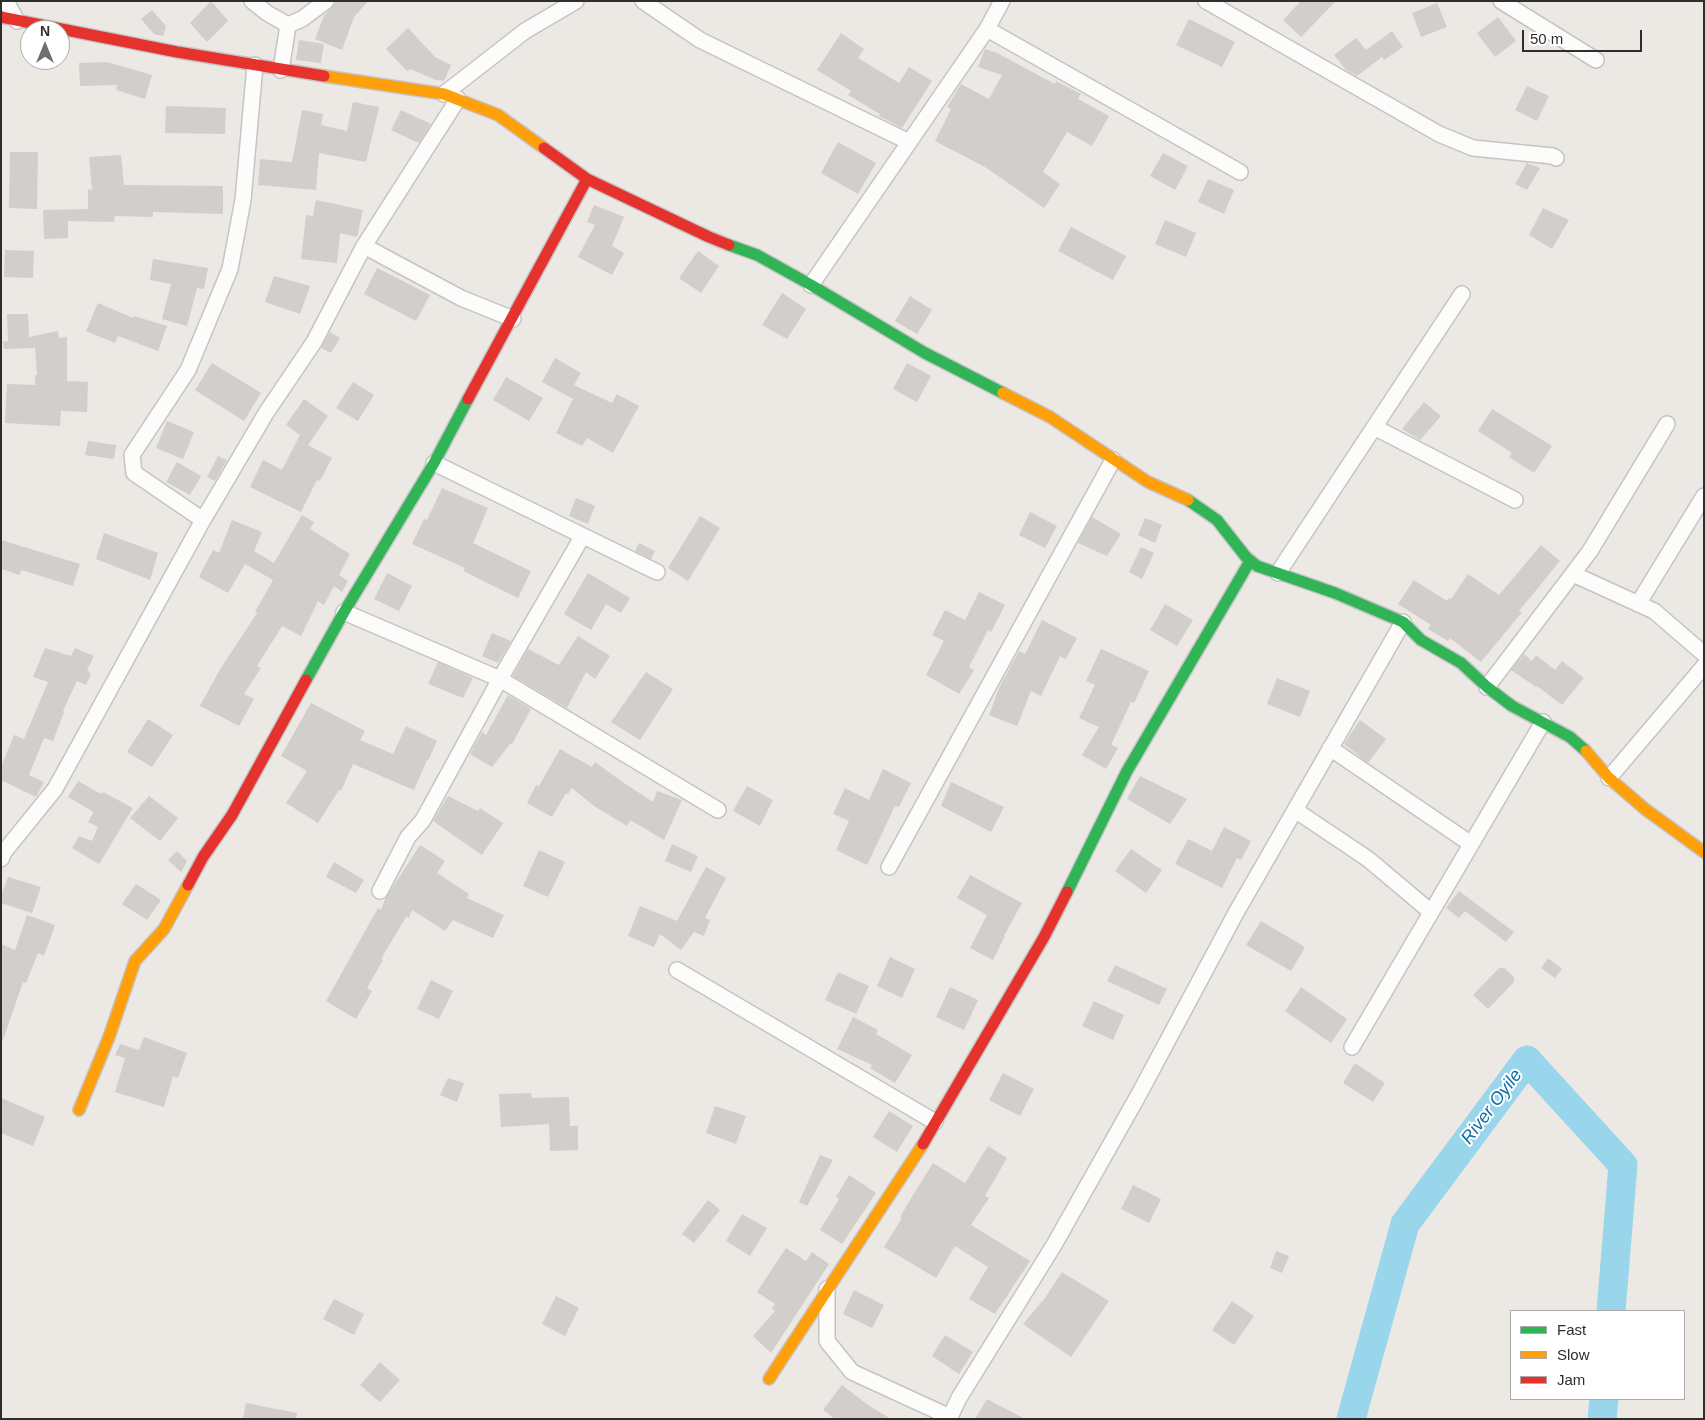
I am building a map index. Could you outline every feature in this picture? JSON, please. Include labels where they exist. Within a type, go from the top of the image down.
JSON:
[{"type":"street","points":[[6,1],[17,21]]},
{"type":"street","points":[[252,1],[267,13],[288,25]]},
{"type":"street","points":[[288,25],[302,19],[326,1]]},
{"type":"street","points":[[2,854],[55,789],[203,520],[266,413],[314,342],[364,246],[451,96],[524,31],[576,1]]},
{"type":"street","points":[[643,1],[700,40],[909,142]]},
{"type":"street","points":[[811,285],[987,29],[1002,1]]},
{"type":"street","points":[[1206,1],[1439,134],[1473,148],[1553,156],[1556,158]]},
{"type":"street","points":[[1501,1],[1596,60]]},
{"type":"street","points":[[1,17],[177,52],[451,96],[498,115],[587,178],[709,237],[757,256],[811,285],[925,353],[1050,417],[1148,482],[1183,497],[1217,520],[1250,561],[1257,566],[1335,593],[1403,622],[1422,640],[1460,663],[1512,706],[1570,737],[1589,754],[1609,778],[1645,809],[1704,852]]},
{"type":"street","points":[[281,70],[288,25]]},
{"type":"street","points":[[987,29],[1240,172]]},
{"type":"street","points":[[203,520],[134,473],[132,455],[188,370],[230,268],[243,200],[255,64]]},
{"type":"street","points":[[79,1110],[109,1037],[135,961],[164,929],[203,857],[232,815],[344,612],[434,463],[587,178]]},
{"type":"street","points":[[364,246],[461,298],[513,319]]},
{"type":"street","points":[[1278,573],[1462,294]]},
{"type":"street","points":[[1487,687],[1590,551],[1667,424]]},
{"type":"street","points":[[1374,428],[1515,500]]},
{"type":"street","points":[[889,867],[1113,460]]},
{"type":"street","points":[[434,463],[656,572]]},
{"type":"street","points":[[1638,604],[1704,496]]},
{"type":"street","points":[[380,891],[408,837],[423,820],[500,679],[582,537]]},
{"type":"street","points":[[769,1379],[935,1122],[1044,937],[1128,771],[1250,561]]},
{"type":"street","points":[[1573,574],[1654,611],[1704,654]]},
{"type":"street","points":[[344,612],[500,679],[718,810]]},
{"type":"street","points":[[827,1290],[827,1341],[852,1372],[950,1418],[959,1398],[1054,1245],[1142,1088],[1237,911],[1403,622]]},
{"type":"street","points":[[1609,778],[1704,666]]},
{"type":"street","points":[[1352,1047],[1543,722]]},
{"type":"street","points":[[1330,748],[1471,844]]},
{"type":"street","points":[[1295,810],[1368,859],[1431,912]]},
{"type":"street","points":[[677,970],[935,1122]]},
{"type":"building","points":[[211,1],[228,21],[207,42],[190,23]]},
{"type":"building","points":[[337,1],[368,1],[354,17],[342,50],[315,39],[324,16]]},
{"type":"building","points":[[1301,1],[1336,1],[1301,37],[1283,20]]},
{"type":"building","points":[[1437,3],[1447,27],[1421,37],[1412,13]]},
{"type":"building","points":[[152,10],[166,26],[163,36],[154,34],[141,19]]},
{"type":"building","points":[[1498,17],[1516,41],[1495,57],[1477,33]]},
{"type":"building","points":[[1189,19],[1235,42],[1222,67],[1176,45]]},
{"type":"building","points":[[408,28],[435,57],[451,65],[444,81],[436,80],[410,69],[407,71],[386,49]]},
{"type":"building","points":[[1392,31],[1403,47],[1384,60],[1382,57],[1357,76],[1346,70],[1334,55],[1356,38],[1366,50]]},
{"type":"building","points":[[841,33],[864,49],[858,58],[899,83],[909,67],[932,81],[902,128],[879,116],[880,114],[848,95],[851,91],[817,70]]},
{"type":"building","points":[[299,40],[324,44],[321,63],[296,60]]},
{"type":"building","points":[[985,49],[997,53],[1055,84],[1056,81],[1081,94],[1078,99],[1109,116],[1092,146],[1067,132],[1043,172],[1060,184],[1044,208],[985,167],[935,141],[951,109],[947,107],[961,84],[989,99],[1002,75],[978,67]]},
{"type":"building","points":[[107,62],[152,75],[145,99],[116,90],[117,85],[80,86],[79,63]]},
{"type":"building","points":[[1527,86],[1549,96],[1537,121],[1515,110]]},
{"type":"building","points":[[353,102],[379,107],[366,162],[319,153],[316,190],[258,185],[260,159],[292,162],[302,110],[323,114],[321,125],[347,131]]},
{"type":"building","points":[[166,106],[226,108],[225,134],[165,133]]},
{"type":"building","points":[[401,110],[431,124],[419,143],[391,130]]},
{"type":"building","points":[[838,142],[876,163],[858,194],[821,173]]},
{"type":"building","points":[[10,152],[38,152],[37,209],[9,208]]},
{"type":"building","points":[[1163,153],[1188,166],[1175,190],[1150,176]]},
{"type":"building","points":[[121,155],[124,185],[223,186],[223,214],[153,212],[153,217],[115,216],[114,222],[68,221],[68,238],[44,239],[43,210],[88,209],[88,189],[92,190],[89,157]]},
{"type":"building","points":[[1527,163],[1540,168],[1527,190],[1515,184]]},
{"type":"building","points":[[1208,179],[1234,190],[1224,214],[1198,202]]},
{"type":"building","points":[[316,200],[363,210],[357,237],[340,233],[337,263],[301,259],[306,215],[313,216]]},
{"type":"building","points":[[594,205],[624,217],[612,246],[624,253],[612,275],[578,257],[595,225],[587,222]]},
{"type":"building","points":[[1543,208],[1569,220],[1552,249],[1529,235]]},
{"type":"building","points":[[1165,220],[1196,233],[1186,257],[1155,244]]},
{"type":"building","points":[[1071,227],[1126,256],[1113,280],[1058,251]]},
{"type":"building","points":[[5,250],[34,251],[33,278],[4,277]]},
{"type":"building","points":[[698,251],[719,266],[701,293],[679,278]]},
{"type":"building","points":[[153,259],[208,268],[204,289],[197,288],[187,326],[162,319],[171,284],[150,280]]},
{"type":"building","points":[[377,268],[430,295],[416,321],[364,294]]},
{"type":"building","points":[[274,276],[310,286],[300,314],[265,302]]},
{"type":"building","points":[[782,293],[806,309],[787,339],[762,325]]},
{"type":"building","points":[[910,296],[932,310],[917,334],[895,321]]},
{"type":"building","points":[[98,303],[133,318],[134,316],[167,326],[158,351],[118,336],[115,343],[86,331]]},
{"type":"building","points":[[7,314],[28,314],[29,337],[58,331],[59,338],[67,337],[67,381],[88,382],[87,412],[61,411],[60,426],[5,423],[7,384],[35,385],[35,375],[37,375],[35,348],[4,349],[3,342],[8,341]]},
{"type":"building","points":[[330,332],[340,338],[331,353],[321,348]]},
{"type":"building","points":[[555,358],[581,373],[574,385],[612,403],[617,394],[639,406],[613,453],[587,438],[582,446],[556,433],[573,399],[542,382]]},
{"type":"building","points":[[212,363],[261,393],[244,421],[195,390]]},
{"type":"building","points":[[907,363],[931,376],[917,402],[893,389]]},
{"type":"building","points":[[506,377],[543,398],[529,421],[493,400]]},
{"type":"building","points":[[353,382],[374,395],[358,421],[336,408]]},
{"type":"building","points":[[304,399],[328,416],[308,445],[332,458],[320,481],[317,480],[301,512],[250,487],[263,460],[282,470],[300,435],[286,425]]},
{"type":"building","points":[[1424,402],[1441,416],[1420,440],[1402,429]]},
{"type":"building","points":[[1492,409],[1552,446],[1534,473],[1509,457],[1512,453],[1478,431]]},
{"type":"building","points":[[167,421],[194,432],[183,459],[156,448]]},
{"type":"building","points":[[88,441],[116,445],[114,459],[85,455]]},
{"type":"building","points":[[218,456],[227,460],[215,481],[207,477]]},
{"type":"building","points":[[177,462],[201,476],[190,495],[166,482]]},
{"type":"building","points":[[442,488],[488,508],[473,543],[531,571],[518,598],[463,571],[465,568],[412,544],[424,519],[427,520]]},
{"type":"building","points":[[576,498],[595,506],[588,524],[569,516]]},
{"type":"building","points":[[1030,512],[1057,526],[1045,548],[1019,535]]},
{"type":"building","points":[[302,515],[314,522],[310,529],[350,554],[339,575],[348,581],[342,592],[334,586],[324,605],[318,601],[301,636],[282,626],[257,666],[261,668],[244,694],[254,699],[239,726],[200,706],[219,671],[257,613],[255,612],[273,580],[245,564],[228,593],[199,577],[213,550],[219,553],[232,520],[262,532],[254,551],[274,563]]},
{"type":"building","points":[[700,516],[720,528],[688,581],[668,568]]},
{"type":"building","points":[[1092,517],[1121,534],[1107,556],[1078,543]]},
{"type":"building","points":[[1145,518],[1162,525],[1155,543],[1138,535]]},
{"type":"building","points":[[104,533],[158,553],[150,580],[96,559]]},
{"type":"building","points":[[1,540],[80,564],[73,586],[21,570],[20,575],[1,569]]},
{"type":"building","points":[[639,543],[655,551],[651,559],[635,551]]},
{"type":"building","points":[[1541,545],[1560,561],[1481,662],[1450,638],[1448,641],[1428,629],[1431,625],[1398,604],[1414,580],[1447,601],[1449,598],[1451,599],[1468,574],[1499,595]]},
{"type":"building","points":[[1141,547],[1154,553],[1142,579],[1129,572]]},
{"type":"building","points":[[387,573],[412,586],[399,611],[374,599]]},
{"type":"building","points":[[588,573],[630,598],[621,613],[606,604],[591,630],[564,614]]},
{"type":"building","points":[[979,592],[1005,605],[991,632],[988,630],[969,667],[974,670],[959,694],[926,675],[944,641],[932,635],[945,610],[965,620]]},
{"type":"building","points":[[1165,604],[1193,620],[1177,646],[1150,630]]},
{"type":"building","points":[[1042,620],[1077,638],[1066,659],[1060,656],[1041,696],[1031,691],[1017,726],[989,715],[999,688],[1019,651],[1025,654]]},
{"type":"building","points":[[492,633],[511,641],[498,663],[482,656]]},
{"type":"building","points":[[578,636],[610,656],[595,679],[586,672],[567,708],[513,676],[528,649],[559,665]]},
{"type":"building","points":[[45,648],[71,656],[75,648],[94,656],[87,670],[91,674],[86,685],[77,681],[63,711],[53,741],[44,738],[29,775],[44,782],[36,797],[1,780],[1,767],[14,735],[24,739],[48,682],[33,677]]},
{"type":"building","points":[[1101,649],[1149,671],[1134,703],[1131,702],[1111,745],[1118,748],[1106,769],[1082,755],[1099,727],[1079,718],[1095,685],[1086,681]]},
{"type":"building","points":[[1524,654],[1532,661],[1536,655],[1555,670],[1562,661],[1584,678],[1562,705],[1537,686],[1511,670]]},
{"type":"building","points":[[438,662],[473,678],[463,698],[428,684]]},
{"type":"building","points":[[646,672],[673,689],[640,740],[611,722]]},
{"type":"building","points":[[1277,678],[1310,691],[1300,717],[1267,704]]},
{"type":"building","points":[[508,695],[531,709],[512,744],[492,767],[470,754],[482,732],[486,735]]},
{"type":"building","points":[[311,703],[365,731],[360,740],[393,754],[406,726],[437,741],[414,790],[353,764],[341,791],[339,790],[318,823],[286,803],[307,771],[281,756]]},
{"type":"building","points":[[148,719],[173,735],[152,767],[127,752]]},
{"type":"building","points":[[1360,720],[1386,739],[1368,763],[1344,744]]},
{"type":"building","points":[[560,749],[592,767],[595,762],[653,802],[657,791],[682,800],[664,840],[630,820],[627,826],[594,806],[572,788],[568,794],[566,793],[552,817],[527,803],[536,785],[539,786]]},
{"type":"building","points":[[883,769],[911,783],[899,807],[895,806],[867,865],[836,850],[849,821],[833,814],[845,788],[869,800]]},
{"type":"building","points":[[1140,776],[1187,799],[1170,824],[1127,799]]},
{"type":"building","points":[[78,781],[101,794],[103,792],[133,808],[99,864],[72,848],[79,836],[92,841],[98,827],[88,822],[93,813],[92,811],[68,797]]},
{"type":"building","points":[[951,782],[1004,807],[991,832],[941,806]]},
{"type":"building","points":[[747,786],[773,800],[760,826],[733,811]]},
{"type":"building","points":[[149,796],[178,818],[160,841],[130,818]]},
{"type":"building","points":[[448,796],[478,811],[480,808],[503,823],[482,855],[433,821]]},
{"type":"building","points":[[1224,827],[1251,841],[1241,860],[1237,858],[1222,888],[1175,864],[1188,839],[1212,851]]},
{"type":"building","points":[[672,844],[698,856],[691,872],[665,861]]},
{"type":"building","points":[[420,845],[445,861],[437,873],[469,894],[467,898],[504,915],[493,938],[453,920],[445,931],[412,910],[409,918],[406,917],[381,959],[383,960],[367,988],[372,991],[356,1019],[326,1001],[378,908],[381,910],[385,899]]},
{"type":"building","points":[[1131,849],[1162,870],[1146,893],[1115,871]]},
{"type":"building","points":[[539,850],[565,862],[548,897],[523,886]]},
{"type":"building","points":[[177,851],[187,861],[181,872],[168,860]]},
{"type":"building","points":[[334,862],[364,880],[356,893],[326,877]]},
{"type":"building","points":[[706,867],[726,878],[705,918],[710,920],[704,936],[694,932],[681,950],[660,934],[654,947],[628,936],[640,906],[677,921]]},
{"type":"building","points":[[970,875],[1022,903],[993,960],[970,948],[987,915],[957,898]]},
{"type":"building","points":[[8,877],[41,887],[32,913],[1,903],[1,896]]},
{"type":"building","points":[[136,884],[161,900],[147,920],[122,904]]},
{"type":"building","points":[[1459,891],[1514,932],[1506,942],[1465,911],[1459,918],[1446,908]]},
{"type":"building","points":[[27,915],[55,925],[44,956],[38,953],[26,983],[23,982],[3,1040],[1,1040],[1,944],[15,950]]},
{"type":"building","points":[[1261,921],[1305,947],[1291,971],[1246,945]]},
{"type":"building","points":[[890,957],[915,969],[902,998],[877,986]]},
{"type":"building","points":[[1548,958],[1562,969],[1555,978],[1541,968]]},
{"type":"building","points":[[1115,965],[1167,989],[1159,1005],[1107,981]]},
{"type":"building","points":[[1499,968],[1504,968],[1514,977],[1514,982],[1488,1009],[1473,995]]},
{"type":"building","points":[[838,972],[869,986],[856,1014],[825,1000]]},
{"type":"building","points":[[431,980],[453,991],[439,1019],[417,1009]]},
{"type":"building","points":[[950,987],[978,1000],[964,1030],[936,1017]]},
{"type":"building","points":[[1301,987],[1347,1019],[1331,1043],[1285,1011]]},
{"type":"building","points":[[1094,1001],[1124,1015],[1113,1040],[1082,1026]]},
{"type":"building","points":[[853,1017],[878,1030],[876,1034],[912,1055],[895,1083],[870,1068],[872,1065],[837,1049]]},
{"type":"building","points":[[144,1037],[187,1053],[178,1078],[173,1076],[164,1107],[115,1092],[125,1058],[115,1055],[120,1044],[139,1050]]},
{"type":"building","points":[[1355,1063],[1385,1083],[1373,1102],[1343,1083]]},
{"type":"building","points":[[1003,1073],[1034,1089],[1020,1116],[989,1100]]},
{"type":"building","points":[[448,1078],[464,1083],[457,1102],[440,1095]]},
{"type":"building","points":[[531,1093],[532,1098],[569,1097],[570,1126],[578,1126],[578,1150],[550,1151],[549,1124],[501,1127],[499,1094]]},
{"type":"building","points":[[1,1098],[45,1117],[33,1146],[1,1133]]},
{"type":"building","points":[[715,1106],[746,1116],[736,1144],[706,1133]]},
{"type":"building","points":[[889,1111],[913,1126],[897,1152],[873,1137]]},
{"type":"building","points":[[988,1146],[1007,1158],[985,1196],[989,1198],[971,1225],[1030,1261],[995,1314],[969,1299],[988,1267],[955,1246],[936,1278],[884,1247],[933,1163],[965,1183]]},
{"type":"building","points":[[820,1155],[833,1160],[807,1206],[799,1202]]},
{"type":"building","points":[[849,1175],[876,1193],[842,1244],[820,1230],[839,1199],[836,1197]]},
{"type":"building","points":[[1133,1185],[1161,1199],[1149,1223],[1121,1209]]},
{"type":"building","points":[[708,1200],[720,1210],[694,1243],[682,1234]]},
{"type":"building","points":[[742,1214],[767,1228],[750,1256],[726,1241]]},
{"type":"building","points":[[786,1248],[806,1261],[812,1252],[829,1264],[771,1353],[753,1336],[775,1311],[772,1308],[775,1304],[757,1292]]},
{"type":"building","points":[[1276,1251],[1289,1256],[1282,1273],[1270,1268]]},
{"type":"building","points":[[1062,1272],[1109,1301],[1071,1357],[1023,1324],[1045,1298]]},
{"type":"building","points":[[854,1290],[884,1305],[872,1328],[843,1314]]},
{"type":"building","points":[[556,1296],[579,1308],[565,1336],[542,1324]]},
{"type":"building","points":[[334,1299],[364,1314],[354,1335],[323,1319]]},
{"type":"building","points":[[1232,1301],[1254,1316],[1234,1345],[1212,1330]]},
{"type":"building","points":[[945,1335],[973,1352],[959,1374],[932,1356]]},
{"type":"building","points":[[380,1362],[400,1380],[380,1402],[360,1385]]},
{"type":"building","points":[[842,1385],[868,1405],[891,1419],[835,1419],[823,1410]]},
{"type":"building","points":[[987,1399],[1025,1419],[975,1419]]},
{"type":"building","points":[[246,1403],[297,1413],[296,1419],[243,1419]]},
{"type":"waterway","name":"River Oyile","points":[[1351,1419],[1405,1224],[1527,1060],[1623,1165],[1611,1310]]},
{"type":"waterway","name":"River Oyile","points":[[1602,1419],[1604,1400]]},
{"type":"traffic: fast","points":[[729,245],[757,255],[925,353],[1003,393]]},
{"type":"traffic: fast","points":[[306,680],[344,612],[434,463],[468,399]]},
{"type":"traffic: fast","points":[[1188,500],[1217,520],[1246,557],[1257,566],[1335,593],[1403,622],[1421,640],[1461,663],[1487,687],[1512,706],[1570,737],[1586,751]]},
{"type":"traffic: fast","points":[[1067,892],[1127,771],[1250,561]]},
{"type":"traffic: slow","points":[[324,76],[444,94],[498,115],[544,148]]},
{"type":"traffic: slow","points":[[1003,393],[1050,417],[1148,482],[1188,500]]},
{"type":"traffic: slow","points":[[1586,751],[1609,778],[1645,809],[1704,852]]},
{"type":"traffic: slow","points":[[79,1110],[109,1037],[135,961],[164,929],[188,885]]},
{"type":"traffic: slow","points":[[769,1379],[923,1144]]},
{"type":"traffic: jam","points":[[1,17],[177,52],[324,76]]},
{"type":"traffic: jam","points":[[544,148],[587,179],[729,245]]},
{"type":"traffic: jam","points":[[468,399],[587,179]]},
{"type":"traffic: jam","points":[[188,885],[203,857],[232,815],[306,680]]},
{"type":"traffic: jam","points":[[923,1144],[1044,937],[1067,892]]}]
